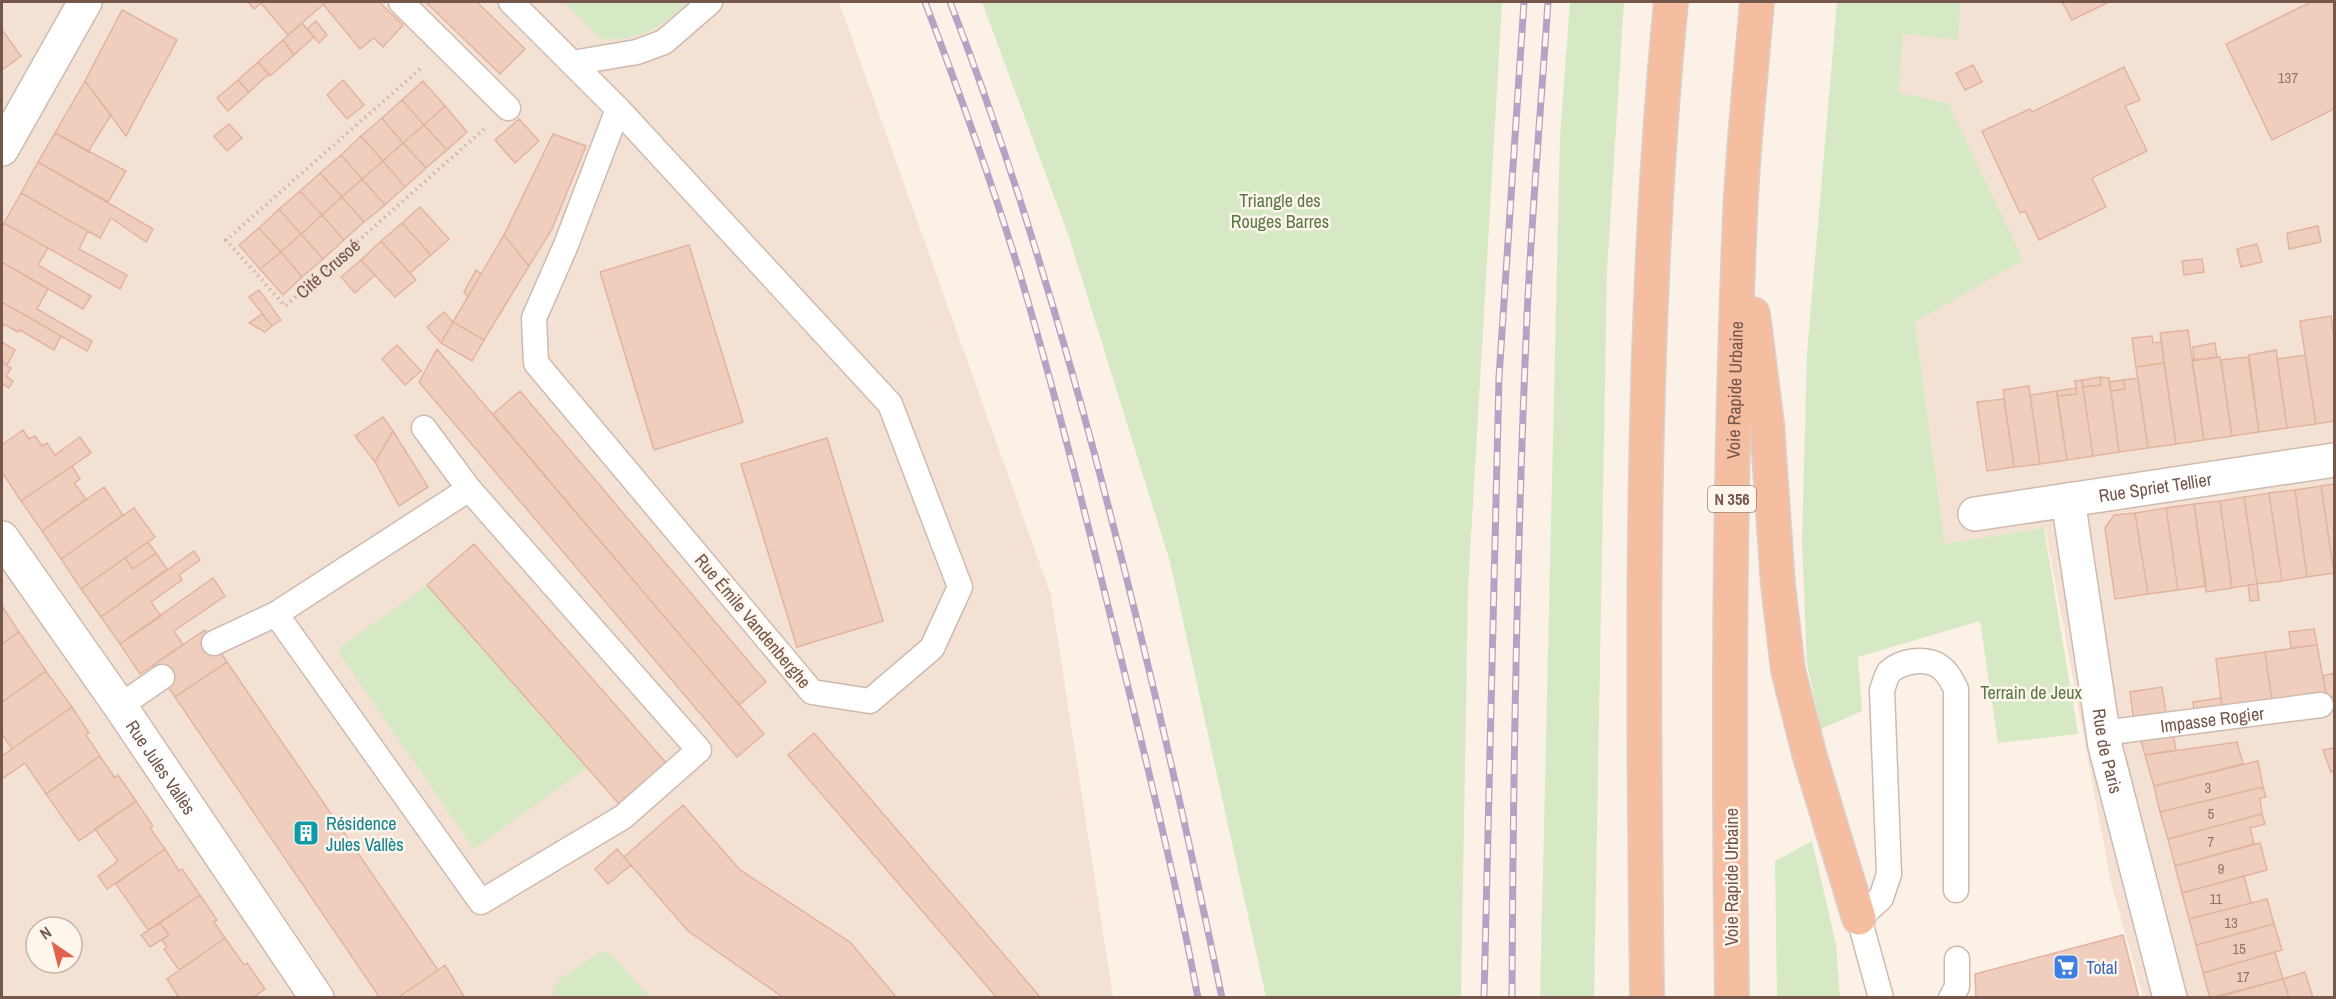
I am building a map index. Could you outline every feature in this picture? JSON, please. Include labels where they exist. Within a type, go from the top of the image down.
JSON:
[{"type":"highway","points":[[1647,998],[1644,652],[1649,370],[1659,158],[1671,2]]},
{"type":"highway","name":"Voie Rapide Urbaine","points":[[1732,998],[1731,556],[1740,214],[1757,2]]},
{"type":"highway","points":[[1740,214],[1767,424],[1780,606],[1788,670],[1810,757],[1858,918]]},
{"type":"street","points":[[2,149],[85,2]]},
{"type":"street","name":"Rue Spriet Tellier","points":[[1975,514],[2334,460]]},
{"type":"street","name":"Rue de Paris","points":[[2068,500],[2103,733],[2170,998]]},
{"type":"street","name":"Rue Jules Vallès","points":[[2,538],[120,706],[317,998]]},
{"type":"lane","points":[[401,2],[508,108]]},
{"type":"lane","name":"Rue Émile Vandenberghe","points":[[511,2],[618,109],[890,404],[960,587],[932,648],[870,701],[812,692],[536,363],[534,318],[566,245],[618,109]]},
{"type":"lane","points":[[572,63],[637,52],[664,42],[710,2]]},
{"type":"lane","points":[[276,615],[481,902],[622,817],[699,750],[469,489],[424,428]]},
{"type":"lane","points":[[214,643],[276,615],[469,489]]},
{"type":"lane","points":[[1881,998],[1858,918],[1881,898],[1888,874],[1882,690],[1888,673],[1905,663],[1922,661],[1938,665],[1950,677],[1956,689],[1956,890]]},
{"type":"lane","points":[[120,706],[162,677]]},
{"type":"lane","name":"Impasse Rogier","points":[[2103,733],[2321,705]]},
{"type":"lane","points":[[1952,998],[1957,987],[1958,959]]},
{"type":"path","name":"Cité Crusoé","points":[[446,46],[226,240],[285,306],[508,108]]},
{"type":"shaded area","points":[[2,2],[839,2],[1051,595],[1113,997],[2,998]]},
{"type":"shaded area","points":[[1905,2],[2334,2],[2334,997],[2143,997],[2111,883],[2045,528],[1945,544],[1894,164]]},
{"type":"green space","points":[[563,2],[689,2],[650,31],[630,37],[602,40]]},
{"type":"green space","name":"Triangle des Rouges Barres","points":[[982,2],[1502,2],[1468,589],[1461,997],[1266,997],[1170,562],[1069,237]]},
{"type":"green space","points":[[1570,2],[1624,2],[1607,271],[1594,997],[1540,998],[1560,136]]},
{"type":"green space","name":"Terrain de Jeux","points":[[1837,2],[1960,2],[1958,40],[1903,34],[1899,93],[1948,103],[2023,260],[1915,322],[1945,544],[2044,528],[2078,734],[1998,743],[1980,621],[1858,657],[1862,711],[1821,729],[1807,664],[1802,542],[1807,353]]},
{"type":"green space","points":[[427,585],[587,768],[474,849],[337,650]]},
{"type":"green space","points":[[1812,841],[1836,944],[1840,997],[1777,997],[1775,861]]},
{"type":"green space","points":[[601,951],[611,954],[650,997],[555,997],[552,992],[558,981]]},
{"type":"building","points":[[248,2],[326,2],[288,35],[261,3],[254,9]]},
{"type":"building","points":[[326,2],[379,2],[403,25],[383,47],[374,38],[360,49],[323,4]]},
{"type":"building","points":[[426,2],[477,2],[525,49],[500,74]]},
{"type":"building","points":[[2062,2],[2109,2],[2072,20]]},
{"type":"building","points":[[2311,2],[2334,2],[2334,109],[2272,140],[2226,44]]},
{"type":"building","points":[[122,10],[177,40],[126,136],[85,81]]},
{"type":"building","points":[[316,21],[327,35],[319,43],[307,29]]},
{"type":"building","points":[[302,23],[314,37],[294,55],[283,40]]},
{"type":"building","points":[[2,30],[21,56],[2,70]]},
{"type":"building","points":[[283,40],[294,55],[270,76],[258,62]]},
{"type":"building","points":[[258,62],[269,74],[249,92],[238,80]]},
{"type":"building","points":[[1973,65],[1982,82],[1965,90],[1956,73]]},
{"type":"building","points":[[2124,67],[2140,100],[2125,106],[2147,151],[2092,178],[2106,207],[2039,240],[2025,211],[2020,213],[1982,131],[2030,109],[2032,112]]},
{"type":"building","points":[[238,80],[249,92],[228,111],[217,98]]},
{"type":"building","points":[[343,80],[364,105],[347,119],[327,95]]},
{"type":"building","points":[[85,81],[111,115],[88,152],[55,133]]},
{"type":"building","points":[[423,81],[445,106],[424,125],[402,100]]},
{"type":"building","points":[[402,100],[424,125],[403,143],[382,118]]},
{"type":"building","points":[[445,106],[467,132],[447,150],[424,125]]},
{"type":"building","points":[[382,118],[403,143],[383,161],[361,136]]},
{"type":"building","points":[[519,119],[539,141],[515,163],[495,140]]},
{"type":"building","points":[[229,124],[242,138],[227,151],[214,136]]},
{"type":"building","points":[[424,125],[447,150],[426,168],[403,143]]},
{"type":"building","points":[[55,133],[126,171],[108,202],[38,162]]},
{"type":"building","points":[[553,134],[586,146],[552,229],[529,266],[504,235]]},
{"type":"building","points":[[361,136],[383,161],[362,179],[341,155]]},
{"type":"building","points":[[403,143],[426,168],[405,187],[383,161]]},
{"type":"building","points":[[341,155],[362,179],[342,197],[320,173]]},
{"type":"building","points":[[383,161],[405,187],[385,205],[362,179]]},
{"type":"building","points":[[38,162],[153,229],[146,242],[111,218],[100,238],[21,193]]},
{"type":"building","points":[[320,173],[342,197],[322,215],[300,191]]},
{"type":"building","points":[[362,179],[385,205],[364,222],[342,197]]},
{"type":"building","points":[[300,191],[322,215],[301,234],[279,209]]},
{"type":"building","points":[[21,193],[88,231],[79,249],[127,275],[120,289],[4,223]]},
{"type":"building","points":[[342,197],[364,222],[344,240],[322,215]]},
{"type":"building","points":[[420,207],[449,239],[431,255],[402,223]]},
{"type":"building","points":[[279,209],[301,234],[281,252],[259,228]]},
{"type":"building","points":[[322,215],[344,240],[323,259],[301,234]]},
{"type":"building","points":[[4,223],[48,248],[38,265],[91,296],[83,309],[2,262]]},
{"type":"building","points":[[402,223],[431,255],[410,273],[381,241]]},
{"type":"building","points":[[2318,226],[2321,242],[2289,249],[2287,233]]},
{"type":"building","points":[[259,228],[281,252],[260,269],[239,245]]},
{"type":"building","points":[[301,234],[323,259],[302,277],[281,252]]},
{"type":"building","points":[[504,235],[529,266],[484,340],[453,322]]},
{"type":"building","points":[[381,241],[416,280],[395,297],[361,260]]},
{"type":"building","points":[[2257,244],[2262,262],[2241,267],[2237,249]]},
{"type":"building","points":[[689,245],[743,422],[654,450],[600,272]]},
{"type":"building","points":[[281,252],[302,277],[283,295],[260,269]]},
{"type":"building","points":[[2202,259],[2204,272],[2184,275],[2182,261]]},
{"type":"building","points":[[361,260],[375,275],[355,293],[341,277]]},
{"type":"building","points":[[2,262],[48,289],[37,309],[92,341],[87,351],[2,302]]},
{"type":"building","points":[[476,270],[481,274],[468,297],[464,292]]},
{"type":"building","points":[[259,290],[281,320],[272,326],[249,297]]},
{"type":"building","points":[[2,302],[61,336],[54,350],[20,330],[18,332],[4,324],[2,328]]},
{"type":"building","points":[[444,312],[453,322],[441,343],[427,327]]},
{"type":"building","points":[[262,314],[272,326],[265,332],[249,323]]},
{"type":"building","points":[[2331,316],[2334,337],[2334,421],[2316,424],[2300,321]]},
{"type":"building","points":[[453,322],[484,340],[472,361],[441,343]]},
{"type":"building","points":[[2188,330],[2204,440],[2176,444],[2160,333]]},
{"type":"building","points":[[2152,336],[2153,343],[2162,342],[2164,363],[2136,367],[2132,338]]},
{"type":"building","points":[[2,342],[15,350],[7,365],[2,362]]},
{"type":"building","points":[[2215,343],[2217,357],[2194,360],[2193,347]]},
{"type":"building","points":[[397,345],[421,371],[405,385],[382,359]]},
{"type":"building","points":[[437,349],[764,734],[737,757],[419,382]]},
{"type":"building","points":[[2276,350],[2287,428],[2259,432],[2249,355]]},
{"type":"building","points":[[2305,355],[2316,424],[2287,428],[2277,359]]},
{"type":"building","points":[[2220,357],[2232,436],[2204,440],[2192,361]]},
{"type":"building","points":[[2248,357],[2259,432],[2232,436],[2221,360]]},
{"type":"building","points":[[2,362],[11,368],[6,376],[13,381],[9,388],[2,384]]},
{"type":"building","points":[[2164,363],[2176,444],[2148,448],[2136,367]]},
{"type":"building","points":[[2100,377],[2109,378],[2119,452],[2093,456],[2083,387],[2101,385]]},
{"type":"building","points":[[2100,377],[2101,385],[2083,387],[2082,380]]},
{"type":"building","points":[[2138,378],[2148,448],[2119,452],[2111,391],[2125,389],[2123,380]]},
{"type":"building","points":[[2082,380],[2093,456],[2067,460],[2057,396],[2077,394],[2075,381]]},
{"type":"building","points":[[2123,380],[2125,389],[2111,391],[2109,382]]},
{"type":"building","points":[[2029,386],[2040,464],[2014,467],[2003,390]]},
{"type":"building","points":[[2076,388],[2077,394],[2057,396],[2057,391]]},
{"type":"building","points":[[520,391],[766,682],[739,705],[493,414]]},
{"type":"building","points":[[2057,391],[2067,460],[2040,464],[2030,395]]},
{"type":"building","points":[[2004,399],[2014,467],[1987,471],[1977,402]]},
{"type":"building","points":[[383,417],[393,431],[375,462],[355,436]]},
{"type":"building","points":[[23,430],[29,439],[35,436],[42,446],[47,443],[55,455],[80,437],[91,453],[21,501],[2,472],[2,445]]},
{"type":"building","points":[[393,431],[428,487],[399,506],[375,462]]},
{"type":"building","points":[[827,438],[883,621],[797,647],[741,464]]},
{"type":"building","points":[[72,466],[80,479],[74,483],[86,499],[42,531],[21,501]]},
{"type":"building","points":[[2334,484],[2334,573],[2321,486]]},
{"type":"building","points":[[2321,486],[2334,573],[2307,577],[2295,490]]},
{"type":"building","points":[[104,487],[123,515],[61,559],[42,531]]},
{"type":"building","points":[[2295,490],[2307,577],[2282,581],[2269,493]]},
{"type":"building","points":[[2269,493],[2282,581],[2257,584],[2244,497]]},
{"type":"building","points":[[2244,497],[2257,584],[2232,588],[2220,501]]},
{"type":"building","points":[[2220,501],[2232,588],[2206,592],[2194,504]]},
{"type":"building","points":[[2194,504],[2206,586],[2178,590],[2166,508]]},
{"type":"building","points":[[134,508],[155,537],[81,589],[61,559]]},
{"type":"building","points":[[2166,508],[2178,590],[2148,594],[2135,513]]},
{"type":"building","points":[[2135,513],[2148,594],[2115,599],[2105,528],[2114,515]]},
{"type":"building","points":[[148,542],[156,553],[133,569],[125,558]]},
{"type":"building","points":[[474,544],[667,764],[620,805],[427,585]]},
{"type":"building","points":[[194,551],[200,560],[179,575],[182,580],[151,602],[161,616],[120,644],[101,617]]},
{"type":"building","points":[[156,553],[167,569],[101,617],[81,589],[125,558],[133,569]]},
{"type":"building","points":[[213,578],[225,596],[174,631],[183,645],[140,674],[120,644]]},
{"type":"building","points":[[2257,584],[2259,600],[2250,601],[2248,585]]},
{"type":"building","points":[[2,606],[19,632],[2,644]]},
{"type":"building","points":[[2314,629],[2317,645],[2291,648],[2289,632]]},
{"type":"building","points":[[205,630],[227,662],[175,697],[153,665]]},
{"type":"building","points":[[19,632],[46,671],[2,702],[2,644]]},
{"type":"building","points":[[2317,645],[2327,699],[2273,707],[2265,652]]},
{"type":"building","points":[[2265,652],[2273,707],[2223,714],[2216,659]]},
{"type":"building","name":"Résidence Jules Vallès","points":[[227,662],[438,970],[397,998],[380,998],[175,697]]},
{"type":"building","points":[[46,671],[72,707],[12,749],[2,734],[2,702]]},
{"type":"building","points":[[2334,673],[2334,696],[2327,699],[2323,676]]},
{"type":"building","points":[[2162,687],[2167,719],[2134,722],[2130,692]]},
{"type":"building","points":[[2221,698],[2223,714],[2195,717],[2193,702]]},
{"type":"building","points":[[72,707],[89,733],[86,735],[100,756],[46,794],[25,763],[2,779],[2,756]]},
{"type":"building","points":[[2172,728],[2176,750],[2145,755],[2139,733]]},
{"type":"building","points":[[814,733],[1041,998],[997,998],[788,755]]},
{"type":"building","points":[[2237,742],[2243,764],[2154,786],[2145,755]]},
{"type":"building","points":[[2334,748],[2334,771],[2331,772],[2323,750]]},
{"type":"building","points":[[100,756],[115,778],[118,775],[136,801],[79,841],[46,794]]},
{"type":"building","points":[[2258,761],[2263,787],[2160,812],[2154,786]]},
{"type":"building","points":[[2263,787],[2266,797],[2260,798],[2262,814],[2168,839],[2160,812]]},
{"type":"building","points":[[136,801],[153,826],[150,828],[165,849],[107,889],[98,876],[118,861],[95,829]]},
{"type":"building","points":[[683,805],[740,870],[850,942],[897,998],[784,998],[688,931],[624,857]]},
{"type":"building","points":[[2262,814],[2265,824],[2250,828],[2254,844],[2175,866],[2168,839]]},
{"type":"building","points":[[2260,843],[2267,870],[2182,893],[2175,866]]},
{"type":"building","points":[[165,849],[179,871],[182,869],[200,895],[148,930],[116,884]]},
{"type":"building","points":[[617,849],[631,865],[608,884],[595,869]]},
{"type":"building","points":[[2244,876],[2251,903],[2189,919],[2182,893]]},
{"type":"building","points":[[200,895],[217,920],[214,922],[225,938],[179,970],[164,949],[167,947],[162,940],[169,935],[160,923]]},
{"type":"building","points":[[2267,899],[2274,924],[2196,945],[2189,919]]},
{"type":"building","points":[[160,923],[169,935],[150,947],[141,935]]},
{"type":"building","points":[[2274,924],[2282,950],[2203,973],[2196,945]]},
{"type":"building","name":"Total","points":[[2123,935],[2139,998],[1976,998],[1975,974]]},
{"type":"building","points":[[225,938],[244,965],[247,963],[265,989],[252,998],[179,998],[167,979]]},
{"type":"building","points":[[2275,952],[2283,979],[2210,998],[2203,973]]},
{"type":"building","points":[[445,965],[465,998],[397,998],[438,970]]},
{"type":"building","points":[[2305,972],[2313,998],[2289,998],[2283,979]]},
{"type":"building","points":[[2283,979],[2289,998],[2215,998]]},
{"type":"railway","points":[[925,2],[1000,211],[1046,365],[1146,760],[1179,902],[1198,998]]},
{"type":"railway","points":[[950,2],[991,113],[1028,225],[1094,452],[1162,724],[1222,998]]},
{"type":"railway","points":[[1484,998],[1499,377],[1524,2]]},
{"type":"railway","points":[[1512,998],[1516,657],[1527,316],[1548,2]]},
{"type":"place","name":"Résidence Jules Vallès","points":[[306,833]]},
{"type":"place","name":"Total","points":[[2066,967]]}]
